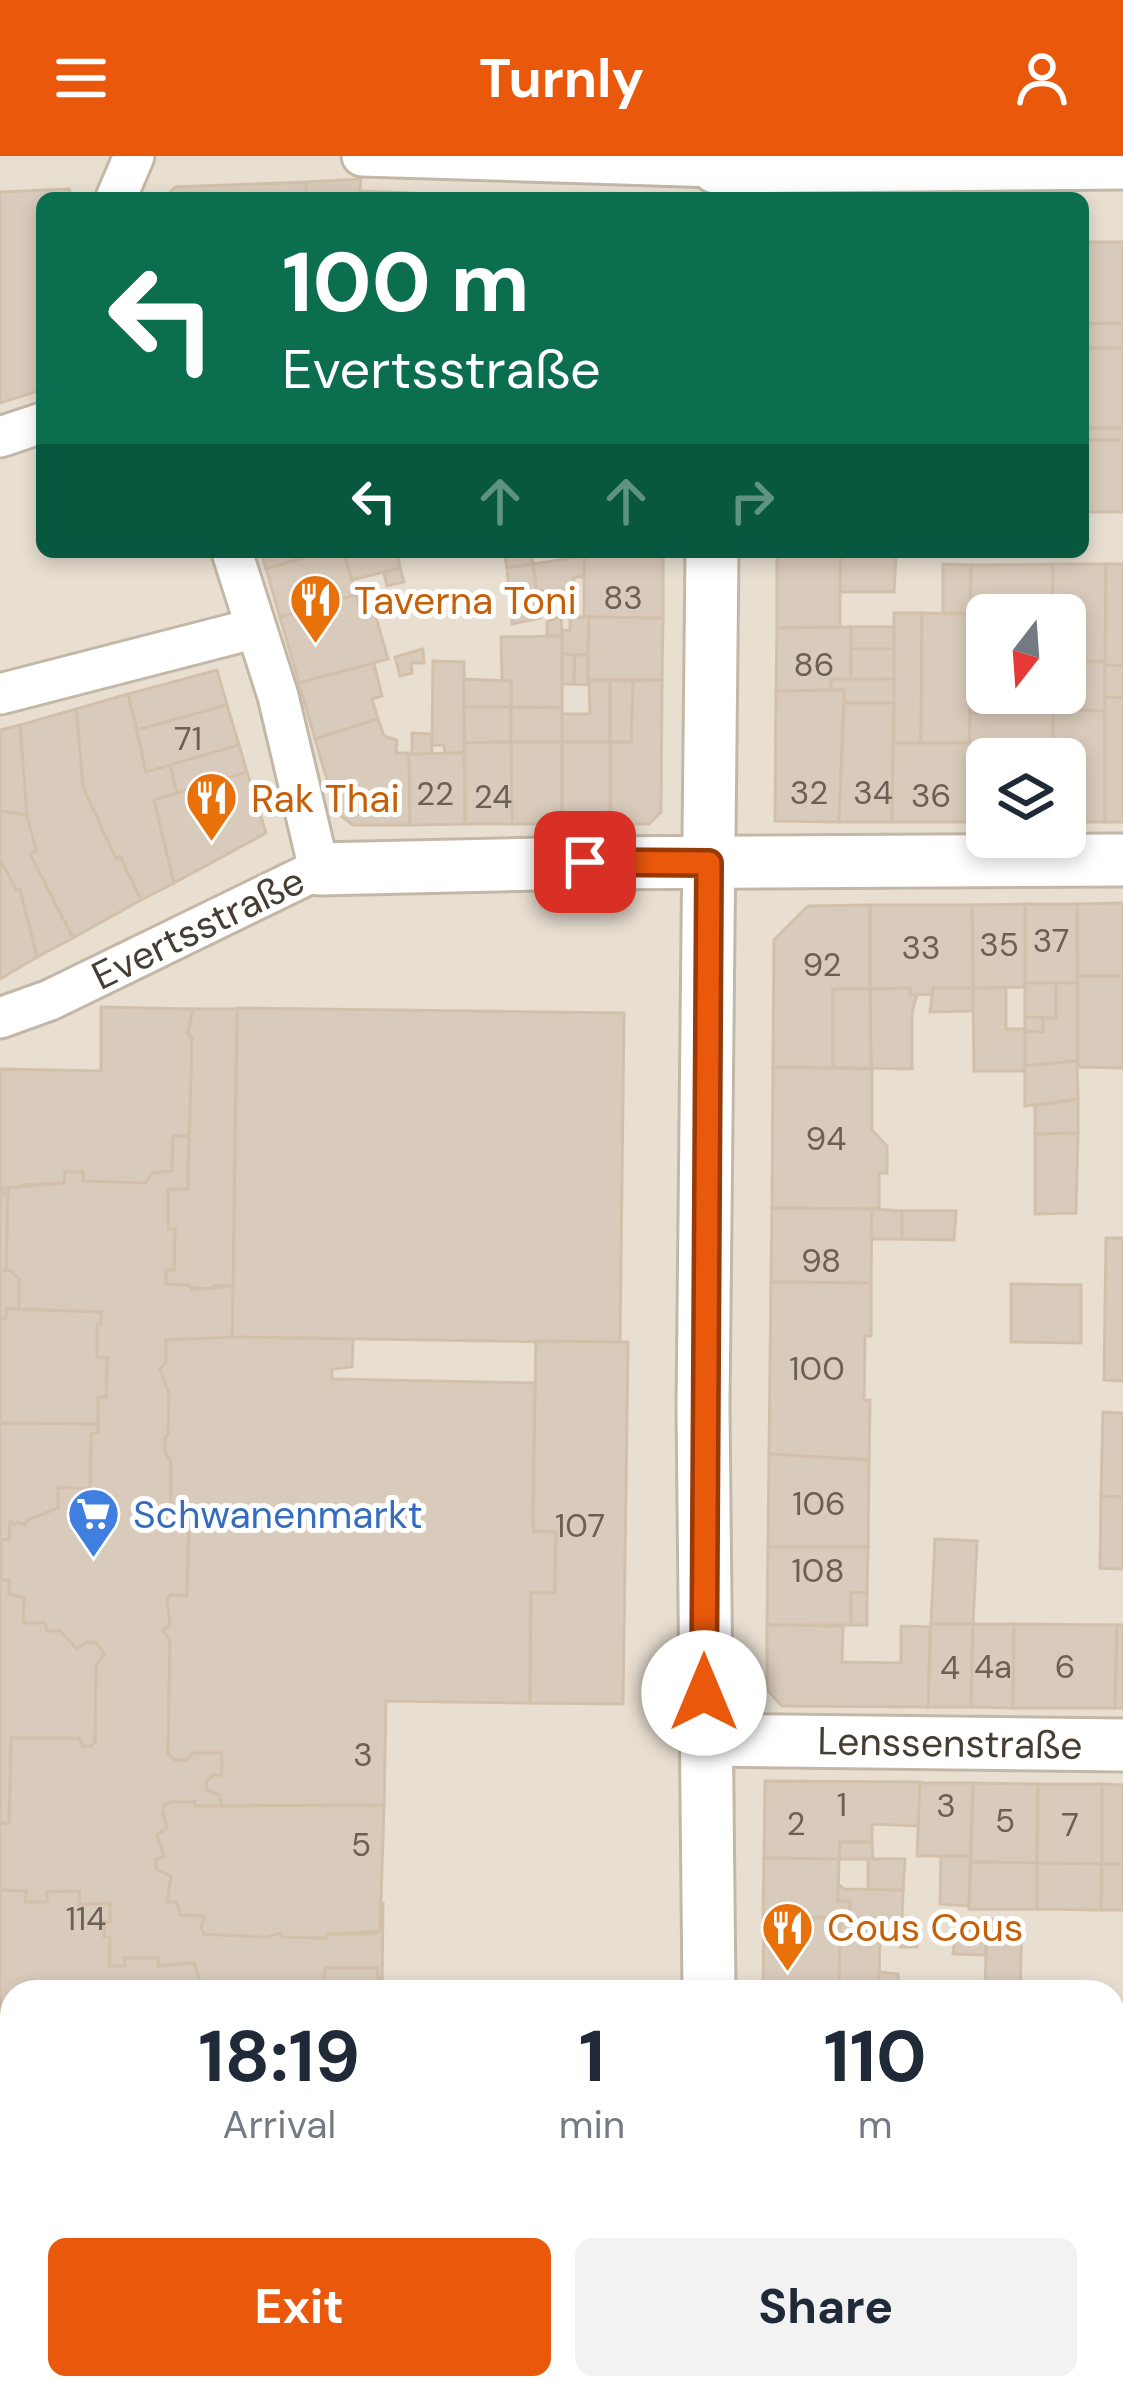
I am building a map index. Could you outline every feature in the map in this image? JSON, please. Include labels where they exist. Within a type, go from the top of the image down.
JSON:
[{"type":"street","points":[[119,192],[134,156]]},
{"type":"street","points":[[362,156],[716,174],[1123,163]]},
{"type":"street","points":[[0,437],[36,425]]},
{"type":"street","points":[[234,558],[278,696],[319,869]]},
{"type":"street","points":[[710,1980],[703,1407],[712,558]]},
{"type":"street","points":[[0,694],[256,628]]},
{"type":"street","name":"Evertsstraße","points":[[0,1018],[50,1000],[319,869],[1123,860]]},
{"type":"street","name":"Lenssenstraße","points":[[704,1740],[1123,1745]]},
{"type":"shaded area","points":[[0,156],[1123,156],[1123,1980],[0,1980]]},
{"type":"building","points":[[361,179],[360,192],[306,192],[306,182]]},
{"type":"building","points":[[306,182],[306,192],[170,192],[175,187]]},
{"type":"building","points":[[69,189],[70,192],[36,192],[36,392],[0,403],[0,192]]},
{"type":"building","points":[[1089,242],[1123,242],[1123,323],[1089,324]]},
{"type":"building","points":[[1123,323],[1123,348],[1089,348],[1089,324]]},
{"type":"building","points":[[1089,348],[1123,348],[1123,428],[1089,428]]},
{"type":"building","points":[[1089,428],[1123,428],[1123,440],[1089,440]]},
{"type":"building","points":[[1089,440],[1123,440],[1123,512],[1089,512]]},
{"type":"building","points":[[263,558],[302,558],[266,569]]},
{"type":"building","points":[[302,558],[346,558],[356,595],[280,617],[266,569]]},
{"type":"building","points":[[346,558],[398,558],[400,568],[352,580]]},
{"type":"building","points":[[505,558],[532,558],[533,564],[507,568]]},
{"type":"building","points":[[584,558],[663,558],[663,618],[584,617]]},
{"type":"building","points":[[584,558],[584,577],[574,577],[574,589],[537,591],[533,564]]},
{"type":"building","points":[[777,558],[840,558],[840,628],[777,628]]},
{"type":"building","points":[[840,558],[896,558],[894,592],[840,592]]},
{"type":"building","points":[[533,564],[540,618],[512,624],[507,568]]},
{"type":"building","points":[[943,564],[971,565],[966,614],[943,613]]},
{"type":"building","points":[[1053,564],[1053,594],[971,594],[971,565]]},
{"type":"building","points":[[1053,564],[1106,564],[1105,662],[1086,662],[1086,594],[1053,594]]},
{"type":"building","points":[[1106,564],[1123,564],[1123,666],[1105,665]]},
{"type":"building","points":[[400,568],[404,582],[387,586],[384,573]]},
{"type":"building","points":[[369,592],[375,614],[362,617],[356,595]]},
{"type":"building","points":[[356,595],[362,617],[375,614],[388,659],[299,683],[280,617]]},
{"type":"building","points":[[894,613],[922,613],[921,743],[893,743]]},
{"type":"building","points":[[922,613],[966,614],[970,738],[966,743],[921,743]]},
{"type":"building","points":[[561,616],[562,636],[547,636],[547,622]]},
{"type":"building","points":[[570,617],[589,617],[588,655],[562,654],[562,630],[570,631]]},
{"type":"building","points":[[589,617],[663,618],[662,680],[587,680]]},
{"type":"building","points":[[851,627],[894,627],[894,649],[851,649]]},
{"type":"building","points":[[851,627],[851,680],[831,679],[831,690],[776,691],[777,628]]},
{"type":"building","points":[[562,636],[562,708],[511,707],[511,681],[502,681],[501,637]]},
{"type":"building","points":[[423,649],[424,663],[411,663],[412,673],[400,676],[395,657]]},
{"type":"building","points":[[851,649],[894,649],[894,679],[851,680]]},
{"type":"building","points":[[562,654],[575,655],[574,684],[562,684]]},
{"type":"building","points":[[575,655],[588,655],[588,685],[574,684]]},
{"type":"building","points":[[433,661],[464,662],[464,753],[445,753],[444,745],[432,745]]},
{"type":"building","points":[[1086,662],[1105,662],[1105,711],[1086,710]]},
{"type":"building","points":[[374,663],[382,696],[372,699],[378,719],[315,739],[299,683]]},
{"type":"building","points":[[1105,665],[1123,666],[1123,698],[1105,697]]},
{"type":"building","points":[[217,670],[227,705],[137,730],[128,694]]},
{"type":"building","points":[[464,679],[511,681],[511,707],[464,707]]},
{"type":"building","points":[[831,679],[894,679],[894,703],[844,703],[844,690],[831,690]]},
{"type":"building","points":[[662,680],[661,812],[649,824],[610,824],[610,742],[631,742],[633,681]]},
{"type":"building","points":[[589,681],[610,681],[610,742],[562,742],[562,714],[590,714]]},
{"type":"building","points":[[610,681],[633,681],[631,742],[610,742]]},
{"type":"building","points":[[844,690],[839,822],[775,821],[776,691]]},
{"type":"building","points":[[128,694],[146,772],[170,765],[177,793],[154,800],[174,883],[141,900],[83,787],[76,709]]},
{"type":"building","points":[[1105,697],[1123,698],[1123,822],[1105,822]]},
{"type":"building","points":[[844,703],[894,703],[892,822],[839,822]]},
{"type":"building","points":[[227,705],[239,745],[146,772],[137,730]]},
{"type":"building","points":[[464,707],[511,707],[511,742],[465,743]]},
{"type":"building","points":[[511,707],[562,708],[562,742],[511,742]]},
{"type":"building","points":[[76,709],[83,787],[141,900],[73,938],[30,854],[36,851],[26,816],[20,725]]},
{"type":"building","points":[[1105,711],[1105,822],[1086,822],[1086,738],[1053,738],[1053,714]]},
{"type":"building","points":[[970,714],[1053,714],[1053,738],[970,738]]},
{"type":"building","points":[[378,719],[384,736],[397,740],[396,753],[409,753],[410,825],[353,825],[337,813],[315,739]]},
{"type":"building","points":[[20,725],[27,815],[0,811],[0,730]]},
{"type":"building","points":[[412,733],[431,734],[432,754],[412,754]]},
{"type":"building","points":[[511,742],[562,742],[562,824],[512,824]]},
{"type":"building","points":[[511,742],[512,824],[465,824],[465,743]]},
{"type":"building","points":[[562,742],[610,742],[610,824],[562,824]]},
{"type":"building","points":[[893,743],[966,743],[966,822],[892,822]]},
{"type":"building","points":[[239,745],[247,772],[177,793],[170,765]]},
{"type":"building","points":[[464,753],[465,824],[410,825],[409,754]]},
{"type":"building","points":[[247,772],[266,833],[174,883],[154,800]]},
{"type":"building","points":[[0,811],[27,815],[36,851],[30,854],[73,938],[37,957],[20,890],[0,860]]},
{"type":"building","points":[[0,860],[20,890],[37,957],[0,979]]},
{"type":"building","points":[[1123,903],[1123,976],[1078,976],[1077,904]]},
{"type":"building","points":[[1025,904],[1077,904],[1077,983],[1025,983]]},
{"type":"building","points":[[1025,904],[1025,987],[973,988],[972,905]]},
{"type":"building","points":[[870,905],[972,905],[973,988],[933,988],[933,994],[910,995],[910,988],[870,989]]},
{"type":"building","points":[[870,905],[870,989],[833,989],[833,1068],[773,1067],[774,940],[808,906]]},
{"type":"building","points":[[1078,976],[1123,976],[1123,1068],[1078,1067]]},
{"type":"building","points":[[1025,983],[1056,983],[1056,1018],[1025,1017]]},
{"type":"building","points":[[1056,983],[1077,983],[1077,1061],[1025,1066],[1025,1031],[1043,1032],[1043,1018],[1056,1018]]},
{"type":"building","points":[[910,988],[910,995],[917,994],[912,1012],[912,1069],[871,1068],[870,989]]},
{"type":"building","points":[[933,988],[973,988],[974,1011],[930,1012]]},
{"type":"building","points":[[973,988],[1006,988],[1006,1029],[1025,1029],[1025,1071],[974,1071]]},
{"type":"building","points":[[833,989],[870,989],[871,1068],[833,1068]]},
{"type":"building","points":[[101,1007],[193,1009],[188,1033],[192,1038],[188,1136],[173,1136],[172,1171],[152,1173],[149,1181],[138,1184],[83,1181],[83,1172],[65,1172],[64,1183],[3,1188],[4,1195],[0,1195],[0,1069],[101,1071]]},
{"type":"building","points":[[237,1008],[624,1013],[620,1343],[232,1337]]},
{"type":"building","points":[[193,1009],[237,1009],[233,1286],[214,1285],[211,1290],[166,1284],[166,1270],[174,1270],[175,1229],[168,1229],[168,1189],[188,1189],[192,1038],[188,1033]]},
{"type":"building","points":[[1025,1017],[1043,1018],[1043,1032],[1025,1031]]},
{"type":"building","points":[[1077,1061],[1078,1099],[1025,1106],[1025,1066]]},
{"type":"building","points":[[773,1067],[872,1069],[872,1130],[887,1146],[887,1173],[879,1173],[879,1209],[772,1208]]},
{"type":"building","points":[[1078,1099],[1078,1133],[1035,1134],[1035,1106]]},
{"type":"building","points":[[1078,1133],[1076,1213],[1035,1214],[1035,1134]]},
{"type":"building","name":"Schwanenmarkt","points":[[173,1136],[188,1136],[188,1189],[168,1189],[168,1229],[175,1229],[174,1270],[166,1270],[166,1284],[188,1285],[192,1290],[233,1286],[232,1339],[166,1340],[166,1363],[160,1369],[169,1393],[165,1452],[171,1462],[171,1524],[189,1524],[187,1596],[167,1599],[170,1625],[163,1631],[170,1640],[168,1753],[175,1760],[186,1760],[193,1753],[222,1753],[222,1775],[213,1775],[206,1789],[219,1795],[222,1806],[164,1805],[167,1828],[157,1835],[164,1857],[156,1859],[156,1869],[171,1876],[167,1902],[176,1902],[181,1915],[205,1916],[201,1929],[205,1934],[325,1938],[327,1934],[377,1934],[383,1902],[382,1980],[377,1968],[325,1968],[324,1980],[199,1980],[194,1963],[158,1966],[158,1958],[125,1958],[125,1966],[109,1966],[110,1938],[104,1937],[104,1922],[110,1922],[110,1903],[79,1905],[79,1891],[47,1892],[47,1902],[25,1902],[26,1891],[0,1890],[0,1823],[9,1823],[11,1738],[79,1738],[83,1746],[91,1746],[95,1742],[96,1666],[104,1654],[96,1642],[77,1649],[60,1631],[47,1631],[45,1623],[23,1623],[24,1598],[9,1594],[9,1580],[1,1580],[1,1540],[9,1539],[10,1521],[25,1525],[58,1508],[58,1487],[90,1489],[91,1434],[98,1433],[98,1397],[106,1397],[107,1358],[97,1357],[101,1312],[19,1309],[19,1279],[6,1270],[8,1188],[64,1183],[65,1172],[83,1172],[83,1181],[146,1183],[152,1173],[172,1171]]},
{"type":"building","points":[[3,1188],[8,1188],[6,1270],[0,1270],[0,1195],[4,1195]]},
{"type":"building","points":[[772,1208],[872,1209],[871,1283],[771,1282]]},
{"type":"building","points":[[872,1209],[902,1211],[902,1239],[871,1239]]},
{"type":"building","points":[[902,1211],[956,1211],[954,1240],[902,1239]]},
{"type":"building","points":[[1106,1238],[1123,1238],[1123,1381],[1104,1380]]},
{"type":"building","points":[[0,1270],[11,1271],[19,1279],[19,1309],[6,1309],[6,1319],[0,1319]]},
{"type":"building","points":[[771,1282],[871,1283],[864,1400],[870,1400],[869,1460],[769,1454]]},
{"type":"building","points":[[1011,1284],[1081,1285],[1081,1343],[1011,1342]]},
{"type":"building","points":[[6,1309],[101,1312],[97,1357],[107,1358],[106,1397],[98,1397],[98,1424],[0,1423],[0,1319],[6,1319]]},
{"type":"building","points":[[353,1339],[352,1367],[332,1369],[332,1379],[535,1383],[534,1531],[556,1532],[555,1593],[531,1593],[530,1703],[386,1701],[384,1805],[222,1806],[219,1795],[206,1789],[213,1775],[222,1775],[222,1753],[193,1753],[186,1760],[175,1760],[168,1753],[170,1640],[163,1631],[170,1625],[167,1599],[187,1596],[189,1524],[171,1524],[171,1462],[165,1452],[169,1393],[160,1369],[166,1363],[166,1340]]},
{"type":"building","points":[[536,1341],[628,1342],[623,1704],[530,1703],[531,1593],[555,1593],[556,1532],[534,1531],[533,1519]]},
{"type":"building","points":[[1103,1412],[1123,1413],[1123,1497],[1101,1496]]},
{"type":"building","points":[[0,1423],[98,1424],[98,1433],[91,1434],[90,1489],[58,1487],[58,1508],[25,1525],[10,1521],[9,1539],[1,1540],[1,1580],[9,1580],[9,1594],[24,1598],[23,1623],[45,1623],[47,1631],[60,1631],[77,1649],[96,1642],[104,1654],[96,1666],[95,1742],[91,1746],[83,1746],[79,1738],[11,1738],[9,1823],[0,1823]]},
{"type":"building","points":[[769,1454],[869,1460],[868,1547],[768,1547]]},
{"type":"building","points":[[1101,1496],[1123,1497],[1123,1569],[1100,1568]]},
{"type":"building","points":[[935,1539],[977,1541],[973,1624],[931,1624]]},
{"type":"building","points":[[768,1547],[868,1547],[867,1593],[851,1592],[851,1625],[767,1625]]},
{"type":"building","points":[[851,1592],[867,1593],[867,1625],[851,1625]]},
{"type":"building","points":[[931,1624],[973,1624],[971,1707],[928,1707]]},
{"type":"building","points":[[973,1624],[1014,1624],[1013,1708],[971,1707]]},
{"type":"building","points":[[1014,1624],[1117,1625],[1115,1708],[1013,1708]]},
{"type":"building","points":[[767,1625],[843,1626],[842,1662],[901,1663],[901,1626],[930,1627],[928,1707],[782,1706],[767,1690]]},
{"type":"building","points":[[1117,1625],[1123,1625],[1123,1708],[1115,1708]]},
{"type":"building","points":[[765,1781],[920,1782],[919,1826],[872,1824],[872,1842],[840,1842],[839,1859],[764,1858]]},
{"type":"building","points":[[920,1783],[973,1783],[970,1856],[917,1856]]},
{"type":"building","points":[[973,1783],[1038,1784],[1037,1863],[971,1862]]},
{"type":"building","points":[[1038,1784],[1102,1784],[1102,1864],[1037,1863]]},
{"type":"building","points":[[1102,1784],[1123,1785],[1123,1864],[1102,1864]]},
{"type":"building","points":[[170,1802],[195,1802],[195,1806],[384,1805],[380,1931],[327,1934],[325,1938],[204,1934],[205,1916],[181,1915],[176,1902],[167,1902],[171,1876],[156,1869],[156,1859],[164,1857],[157,1835],[167,1828],[163,1807]]},
{"type":"building","points":[[840,1842],[872,1842],[873,1859],[839,1859]]},
{"type":"building","points":[[941,1856],[970,1856],[969,1906],[940,1904]]},
{"type":"building","points":[[764,1858],[839,1859],[838,1901],[850,1901],[850,1918],[763,1917]]},
{"type":"building","points":[[868,1859],[905,1859],[903,1890],[868,1890]]},
{"type":"building","points":[[971,1862],[1037,1863],[1037,1909],[969,1909]]},
{"type":"building","points":[[1037,1863],[1102,1864],[1101,1910],[1037,1909]]},
{"type":"building","points":[[1102,1864],[1123,1864],[1123,1910],[1101,1910]]},
{"type":"building","points":[[838,1884],[844,1889],[903,1890],[902,1919],[850,1918],[850,1901],[838,1901]]},
{"type":"building","points":[[0,1890],[26,1891],[25,1902],[47,1902],[47,1892],[79,1891],[79,1905],[110,1903],[110,1922],[104,1922],[104,1937],[110,1938],[109,1966],[125,1966],[125,1958],[158,1958],[158,1966],[194,1963],[199,1980],[0,1980]]},
{"type":"building","points":[[764,1917],[840,1918],[839,1980],[763,1980]]},
{"type":"building","points":[[840,1918],[880,1919],[879,1980],[839,1980]]},
{"type":"building","points":[[880,1919],[900,1919],[899,1944],[880,1943]]},
{"type":"building","points":[[900,1919],[917,1919],[917,1947],[900,1947]]},
{"type":"building","points":[[987,1919],[986,1955],[953,1954],[957,1920]]},
{"type":"building","points":[[987,1919],[1022,1921],[1020,1980],[985,1980]]},
{"type":"building","points":[[325,1968],[377,1968],[378,1980],[324,1980]]},
{"type":"building","points":[[879,1972],[898,1974],[898,1980],[879,1980]]},
{"type":"place","name":"Taverna Toni","points":[[315,646]]},
{"type":"place","name":"Rak Thai","points":[[212,844]]},
{"type":"place","name":"Schwanenmarkt","points":[[94,1560]]},
{"type":"place","name":"Cous Cous","points":[[788,1973]]},
{"type":"route","points":[[585,862],[709,863],[704,1693]]}]
